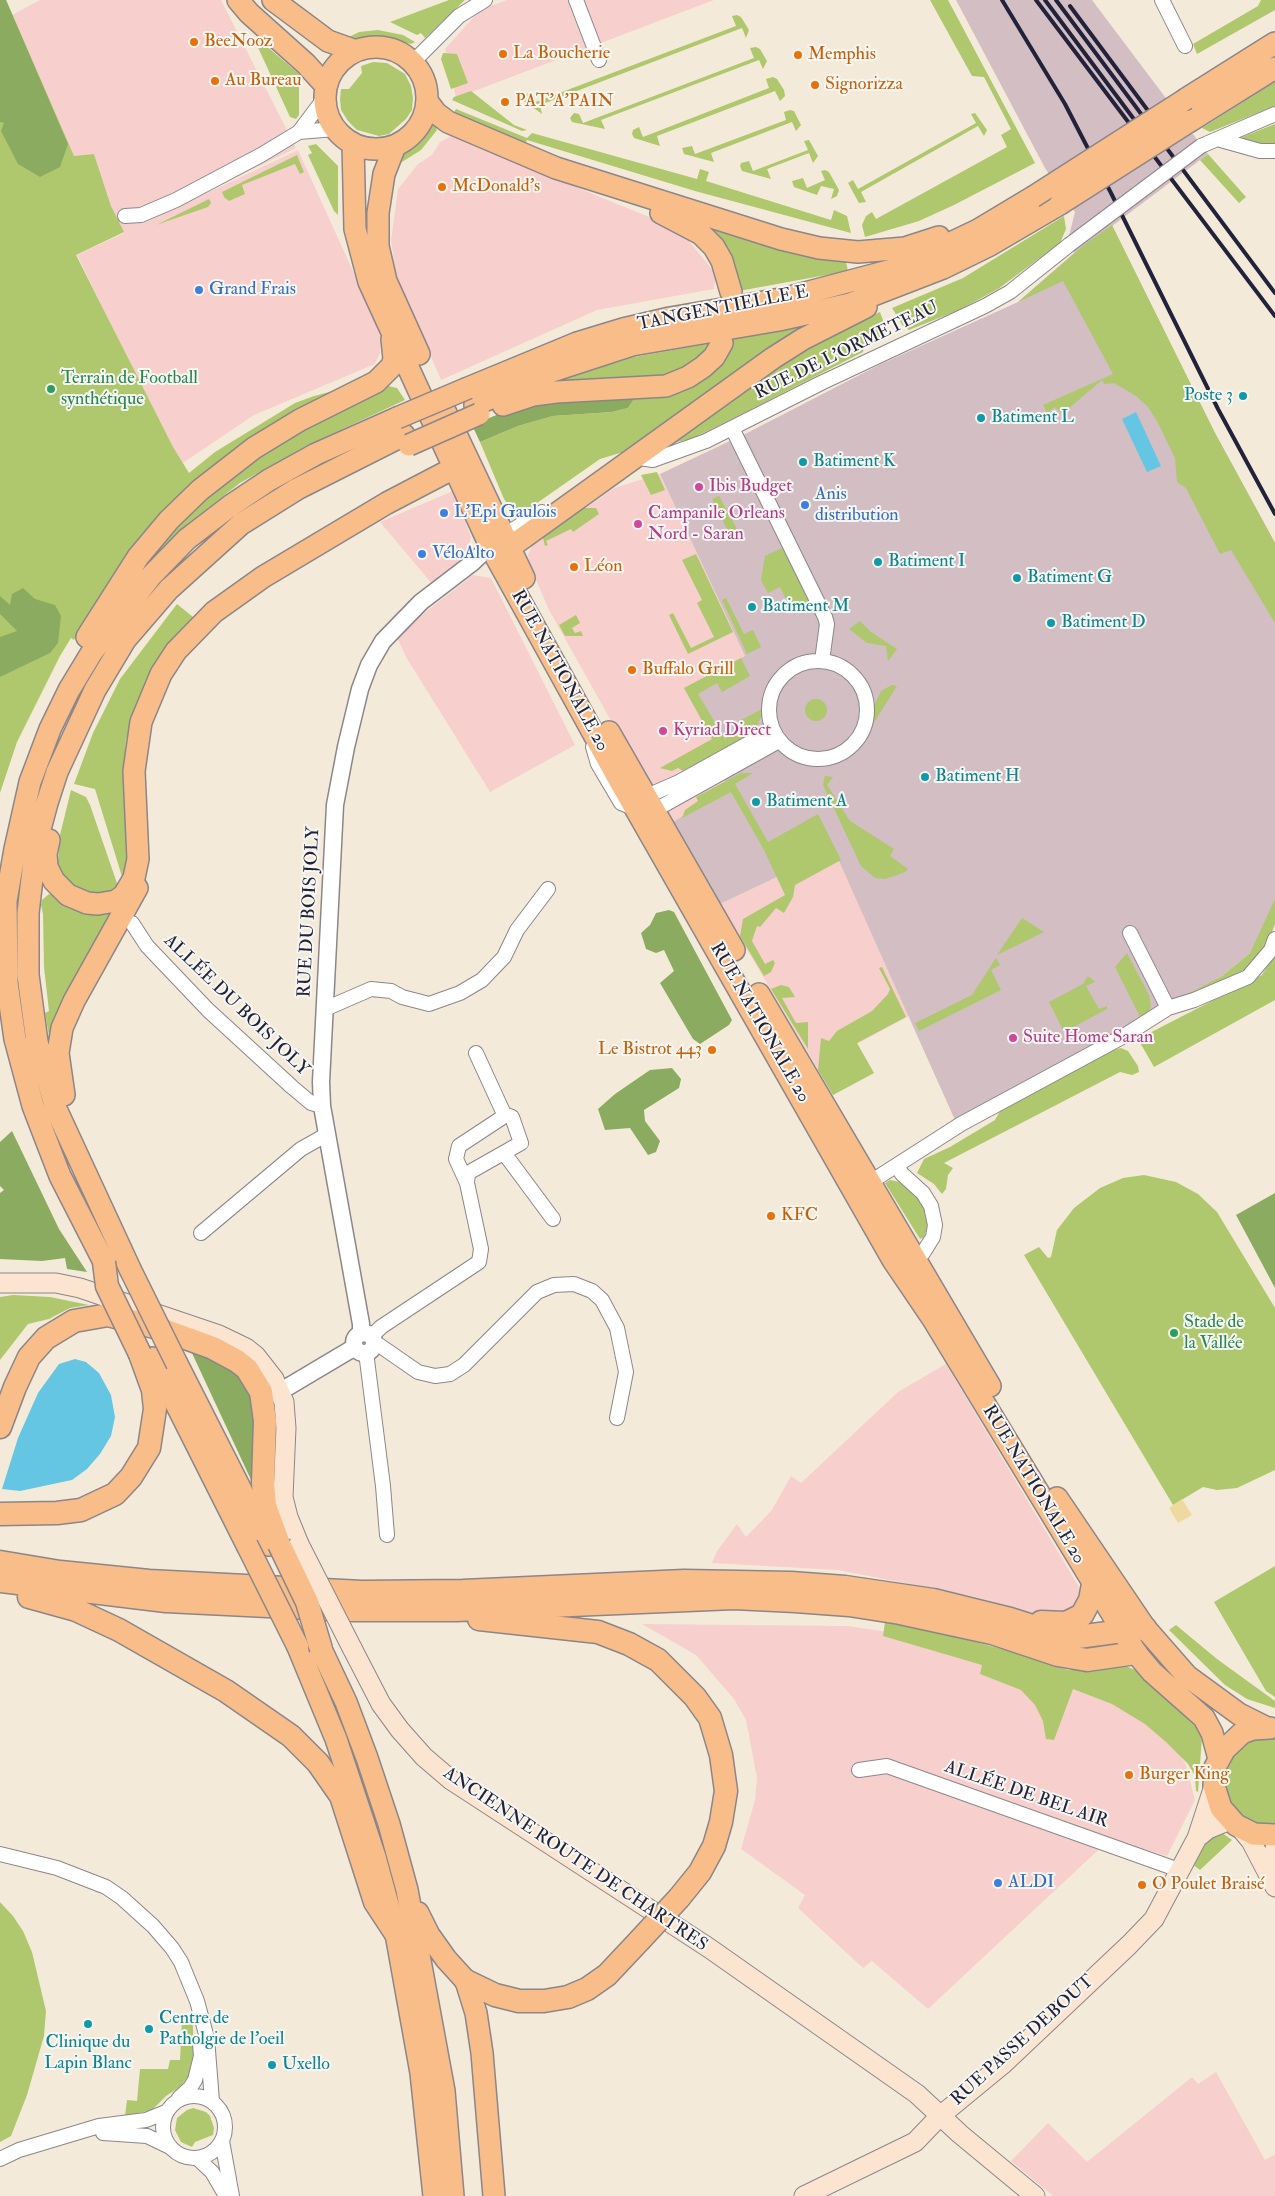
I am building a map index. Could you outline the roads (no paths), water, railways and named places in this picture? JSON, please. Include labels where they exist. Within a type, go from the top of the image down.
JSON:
[{"type":"highway","points":[[0,1514],[57,1513],[81,1510],[115,1494],[131,1477],[149,1448],[154,1409],[153,1390],[146,1356],[107,1286],[104,1262]]},
{"type":"highway","points":[[0,1427],[29,1357],[46,1338],[74,1321],[108,1315],[158,1328],[213,1348],[237,1361],[247,1369],[260,1392],[265,1420],[263,1483],[265,1506],[307,1602],[321,1648]]},
{"type":"highway","points":[[0,1562],[60,1572],[149,1581],[362,1592],[463,1591],[684,1581],[791,1582],[845,1587],[934,1600],[1010,1619],[1070,1638],[1145,1628]]},
{"type":"highway","points":[[4,1582],[166,1601],[258,1608],[456,1610],[658,1600],[734,1598],[795,1601],[849,1605],[900,1613],[992,1633],[1058,1655],[1087,1660],[1136,1652]]},
{"type":"highway","points":[[4,1582],[22,1596],[76,1610],[119,1630],[226,1691],[291,1736],[318,1763],[340,1796],[376,1902],[396,1934]]},
{"type":"highway","points":[[1010,1619],[1066,1623],[1076,1619],[1085,1612],[1093,1584]]},
{"type":"highway","points":[[456,1610],[484,1621],[598,1632],[629,1644],[658,1660],[695,1696],[710,1718],[721,1755],[726,1791],[721,1822],[714,1846],[700,1872],[679,1898],[607,1975],[587,1989],[568,1997],[544,2001],[519,2001],[495,1995],[466,1981]]},
{"type":"main road","points":[[238,0],[249,13],[306,64],[326,90]]},
{"type":"main road","points":[[274,0],[328,41],[356,51]]},
{"type":"main road","points":[[501,542],[586,486],[636,456],[773,358],[803,339],[849,301],[932,241],[952,231],[978,230],[1275,43]]},
{"type":"main road","points":[[395,146],[381,149],[366,148],[353,144],[336,129],[329,118],[326,90],[332,72],[342,59],[356,51],[371,47],[386,48],[401,53],[413,62]]},
{"type":"main road","name":"RUE NATIONALE 20","points":[[413,62],[421,74],[426,87],[427,101],[424,115],[418,128],[395,146],[385,168],[378,213],[378,246],[386,281],[501,542],[591,728],[646,805]]},
{"type":"main road","points":[[104,1262],[60,1176],[33,1106],[15,1039],[7,983],[6,901],[30,782],[50,729],[69,690],[92,652],[118,616],[151,576],[187,539],[230,506],[269,480],[316,454],[403,432],[543,374],[632,345],[779,320],[849,301],[895,268],[990,245],[1060,204],[1275,68]]},
{"type":"main road","points":[[427,101],[436,113],[448,122],[682,223],[701,234],[714,247],[722,261],[731,292]]},
{"type":"main road","name":"RUE NATIONALE 20","points":[[353,144],[355,229],[369,282],[454,468],[501,542],[546,620],[646,805],[849,1166],[914,1259],[1063,1509],[1145,1628],[1187,1676],[1239,1714],[1270,1728]]},
{"type":"main road","points":[[556,168],[781,239],[834,251],[858,252],[895,268]]},
{"type":"main road","points":[[69,690],[75,656],[138,557],[169,520],[200,490],[254,448],[300,420],[376,382],[388,372],[394,359],[394,349],[384,315]]},
{"type":"main road","points":[[474,402],[574,390],[666,386],[688,377],[703,367],[714,357],[722,343]]},
{"type":"main road","points":[[282,1544],[177,1364],[130,1269],[56,1109],[37,1042],[29,992],[27,941],[30,881],[36,844],[57,772],[95,690],[126,640],[169,589],[241,524],[297,489],[363,457],[403,432]]},
{"type":"main road","points":[[71,744],[46,854],[50,875],[68,895],[87,903],[98,904],[116,901],[124,896],[134,878],[138,859],[134,790],[141,722],[149,699],[166,666],[193,631],[214,612],[263,577],[387,503],[454,468]]},
{"type":"main road","points":[[66,1134],[69,1106],[63,1094],[58,1054],[62,1028],[74,1001],[141,879],[145,864],[145,844],[134,790]]},
{"type":"main road","name":"RUE NATIONALE 20","points":[[868,1194],[893,1260],[933,1319],[1093,1584],[1136,1652],[1152,1672],[1204,1718],[1212,1733],[1219,1759]]},
{"type":"main road","name":"ANCIENNE ROUTE DE CHARTRES","points":[[0,1283],[56,1283],[80,1288],[219,1336],[240,1345],[256,1356],[281,1391],[286,1413],[283,1497],[288,1517],[282,1544],[352,1648],[381,1704],[400,1730],[424,1757],[451,1780],[709,1948],[917,2094],[940,2116],[1035,2196]]},
{"type":"main road","points":[[146,1356],[247,1545],[298,1648],[336,1739],[375,1857],[396,1934],[421,2073],[434,2196]]},
{"type":"main road","points":[[321,1648],[346,1702],[367,1758],[389,1824],[407,1890],[444,2091],[453,2196]]},
{"type":"main road","name":"RUE NATIONALE 20","points":[[1236,1825],[1221,1808],[1214,1786],[1219,1759],[1225,1748],[1242,1733],[1270,1728]]},
{"type":"main road","name":"RUE PASSE DEBOUT","points":[[804,2196],[915,2142],[940,2116],[1002,2065],[1129,1945],[1154,1919],[1197,1838],[1214,1786]]},
{"type":"main road","points":[[1236,1825],[1254,1834],[1275,1835]]},
{"type":"main road","points":[[1236,1825],[1251,1842],[1275,1887]]},
{"type":"main road","name":"RUE PASSE DEBOUT","points":[[1197,1838],[1208,1829],[1236,1825]]},
{"type":"main road","points":[[1275,1848],[1275,1858]]},
{"type":"main road","points":[[407,1890],[429,1935],[446,1959],[466,1981],[476,2013],[482,2053],[494,2196]]},
{"type":"main road","points":[[420,2196],[420,2168],[414,2106],[421,2073]]},
{"type":"street","points":[[413,62],[459,16],[485,0]]},
{"type":"street","points":[[576,0],[599,60]]},
{"type":"street","points":[[1162,0],[1185,46]]},
{"type":"street","points":[[125,216],[141,215],[176,200],[262,155],[299,132],[320,104],[326,90]]},
{"type":"street","name":"RUE DE L'ORMETEAU","points":[[636,456],[648,460],[657,459],[706,441],[821,383],[985,306],[1010,292],[1201,146],[1275,114]]},
{"type":"street","points":[[299,132],[336,129]]},
{"type":"street","points":[[1217,139],[1260,151],[1275,151]]},
{"type":"street","points":[[732,428],[825,617],[827,624],[822,661]]},
{"type":"street","name":"RUE DU BOIS JOLY","points":[[365,1343],[322,1106],[335,805],[346,746],[360,689],[369,665],[383,641],[400,621],[501,542]]},
{"type":"street","points":[[822,661],[838,665],[852,674],[861,688],[866,702],[866,716],[862,730],[855,742],[844,751],[824,760],[799,755],[776,735],[769,713],[770,697],[778,682],[797,666],[822,661]]},
{"type":"street","points":[[646,805],[776,735]]},
{"type":"street","points":[[325,1009],[371,989],[391,991],[402,997],[429,1004],[460,993],[482,980],[504,957],[517,930],[548,889]]},
{"type":"street","name":"ALLÉE DU BOIS JOLY","points":[[132,923],[147,946],[208,1010],[292,1087],[311,1103],[322,1106]]},
{"type":"street","points":[[1130,933],[1168,1008]]},
{"type":"street","points":[[868,1194],[897,1166],[962,1124],[1124,1036],[1168,1008],[1194,1000],[1248,977],[1271,950],[1275,939]]},
{"type":"street","points":[[466,1183],[468,1174],[521,1143],[512,1117],[504,1114],[476,1053]]},
{"type":"street","points":[[281,1391],[365,1343],[381,1327],[479,1262],[481,1250],[466,1183],[456,1159],[459,1146],[506,1115]]},
{"type":"street","points":[[201,1233],[300,1149],[326,1135]]},
{"type":"street","points":[[504,1153],[553,1219]]},
{"type":"street","points":[[893,1260],[914,1259],[923,1252],[933,1237],[934,1217],[923,1193],[902,1174],[897,1166]]},
{"type":"street","points":[[365,1343],[379,1345],[418,1372],[435,1376],[450,1374],[464,1365],[537,1292],[554,1285],[574,1284],[592,1291],[602,1300],[617,1328],[626,1372],[617,1418]]},
{"type":"street","points":[[365,1343],[384,1486],[386,1535]]},
{"type":"street","name":"ALLÉE DE BEL AIR","points":[[859,1770],[887,1766],[1179,1870]]},
{"type":"street","points":[[0,1854],[85,1878],[106,1887],[139,1911],[172,1948],[181,1962],[197,2001],[207,2038],[212,2101]]},
{"type":"street","points":[[0,2159],[19,2150],[99,2126],[146,2120],[166,2112],[190,2088],[195,2080],[204,2031]]},
{"type":"street","points":[[178,2100],[195,2095],[212,2101],[223,2115],[225,2124],[222,2142],[232,2196]]},
{"type":"street","points":[[166,2112],[163,2130],[170,2147]]},
{"type":"street","points":[[90,2130],[147,2136],[170,2147],[177,2153],[197,2158],[212,2172],[226,2196]]},
{"type":"street","points":[[197,2158],[211,2152],[222,2142]]},
{"type":"water","points":[[1136,412],[1161,466],[1147,472],[1122,419]]},
{"type":"water","points":[[75,1359],[86,1362],[99,1373],[111,1395],[115,1417],[111,1436],[100,1454],[87,1469],[72,1480],[20,1491],[2,1489],[18,1438],[38,1393],[59,1364]]},
{"type":"railway","points":[[1002,0],[1065,104],[1218,409],[1275,514]]},
{"type":"railway","points":[[1036,0],[1275,316]]},
{"type":"railway","points":[[1045,0],[1145,134]]},
{"type":"railway","points":[[1056,0],[1275,293]]},
{"type":"railway","points":[[1070,6],[1152,116]]},
{"type":"place","name":"BeeNooz","points":[[194,42]]},
{"type":"place","name":"La Boucherie","points":[[503,54]]},
{"type":"place","name":"Memphis","points":[[798,55]]},
{"type":"place","name":"Au Bureau","points":[[215,81]]},
{"type":"place","name":"Signorizza","points":[[815,85]]},
{"type":"place","name":"PAT'A'PAIN","points":[[505,102]]},
{"type":"place","name":"McDonald's","points":[[442,187]]},
{"type":"place","name":"Grand Frais","points":[[199,290]]},
{"type":"place","name":"Terrain de Football synthétique","points":[[51,389]]},
{"type":"place","name":"Poste 3","points":[[1243,396]]},
{"type":"place","name":"Batiment L","points":[[981,418]]},
{"type":"place","name":"Batiment K","points":[[803,462]]},
{"type":"place","name":"Ibis Budget","points":[[699,487]]},
{"type":"place","name":"Anis distribution","points":[[805,505]]},
{"type":"place","name":"L'Epi Gaulois","points":[[444,513]]},
{"type":"place","name":"Campanile Orleans Nord - Saran","points":[[638,524]]},
{"type":"place","name":"VéloAlto","points":[[422,554]]},
{"type":"place","name":"Batiment I","points":[[878,562]]},
{"type":"place","name":"Léon","points":[[574,567]]},
{"type":"place","name":"Batiment G","points":[[1017,578]]},
{"type":"place","name":"Batiment M","points":[[752,607]]},
{"type":"place","name":"Batiment D","points":[[1051,623]]},
{"type":"place","name":"Buffalo Grill","points":[[632,670]]},
{"type":"place","name":"Kyriad Direct","points":[[663,731]]},
{"type":"place","name":"Batiment H","points":[[925,777]]},
{"type":"place","name":"Batiment A","points":[[756,802]]},
{"type":"place","name":"Suite Home Saran","points":[[1013,1038]]},
{"type":"place","name":"Le Bistrot 443","points":[[712,1050]]},
{"type":"place","name":"KFC","points":[[771,1216]]},
{"type":"place","name":"Stade de la Vallée","points":[[1174,1333]]},
{"type":"place","name":"Burger King","points":[[1129,1775]]},
{"type":"place","name":"ALDI","points":[[998,1883]]},
{"type":"place","name":"O Poulet Braisé","points":[[1142,1885]]},
{"type":"place","name":"Clinique du Lapin Blanc","points":[[88,2024]]},
{"type":"place","name":"Centre de Patholgie de l'oeil","points":[[149,2029]]},
{"type":"place","name":"Uxello","points":[[272,2065]]}]
